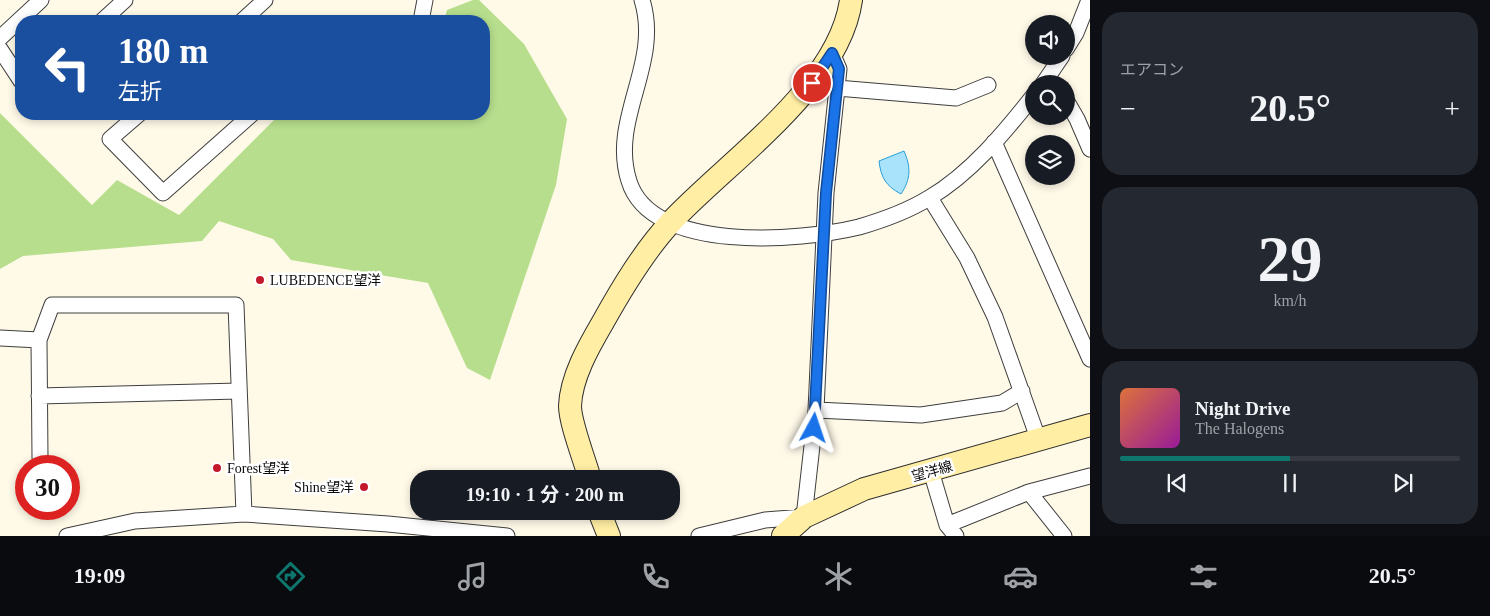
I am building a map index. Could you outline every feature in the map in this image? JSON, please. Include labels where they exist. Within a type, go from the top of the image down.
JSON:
[{"type":"street","points":[[25,15],[41,0]]},
{"type":"street","points":[[109,15],[125,0]]},
{"type":"street","points":[[249,15],[265,0]]},
{"type":"street","points":[[422,15],[425,0]]},
{"type":"street","points":[[642,0],[646,12],[646,38],[640,82],[626,122],[623,151],[628,181],[639,203],[670,223],[704,233],[751,238],[825,234],[896,215],[930,198],[976,160],[1025,106]]},
{"type":"street","points":[[587,470],[570,408],[572,391],[585,356],[611,308],[670,223],[812,83],[832,53],[844,27],[851,0]]},
{"type":"street","points":[[1075,35],[1089,0]]},
{"type":"street","points":[[0,38],[15,24]]},
{"type":"street","points":[[0,49],[15,72]]},
{"type":"street","points":[[699,536],[765,520],[804,517],[816,410],[826,193],[839,69],[832,53]]},
{"type":"street","points":[[837,88],[956,98],[988,85]]},
{"type":"street","points":[[1084,116],[1090,149]]},
{"type":"street","points":[[132,120],[110,139],[163,193],[245,120]]},
{"type":"street","points":[[994,142],[1090,358]]},
{"type":"street","points":[[930,198],[967,258],[991,308],[1039,441]]},
{"type":"street","points":[[40,455],[39,340],[52,305],[236,305],[244,514]]},
{"type":"street","points":[[0,338],[39,340]]},
{"type":"street","points":[[40,396],[239,391]]},
{"type":"street","points":[[816,410],[921,415],[1002,403],[1022,391]]},
{"type":"street","name":"望洋線","points":[[783,536],[804,517],[864,489],[931,472],[1090,425]]},
{"type":"street","points":[[931,472],[951,531],[1029,492],[1090,476]]},
{"type":"street","points":[[1029,492],[1064,536]]},
{"type":"street","points":[[66,536],[143,520],[244,514],[388,524],[507,536]]},
{"type":"street","points":[[602,520],[607,536]]},
{"type":"green space","points":[[473,0],[479,0],[524,44],[567,119],[556,185],[490,380],[467,368],[428,283],[291,260],[273,239],[219,221],[202,241],[23,256],[0,269],[0,113],[92,205],[117,180],[179,215],[274,120],[490,120],[490,15],[446,15],[447,10]]},
{"type":"water","points":[[904,151],[909,173],[907,183],[901,194],[885,181],[879,161]]},
{"type":"place","name":"LUBEDENCE望洋","points":[[260,280]]},
{"type":"place","name":"Forest望洋","points":[[217,468]]},
{"type":"place","name":"Shine望洋","points":[[364,487]]},
{"type":"route","points":[[812,83],[832,53],[839,69],[826,193],[814,428]]}]
